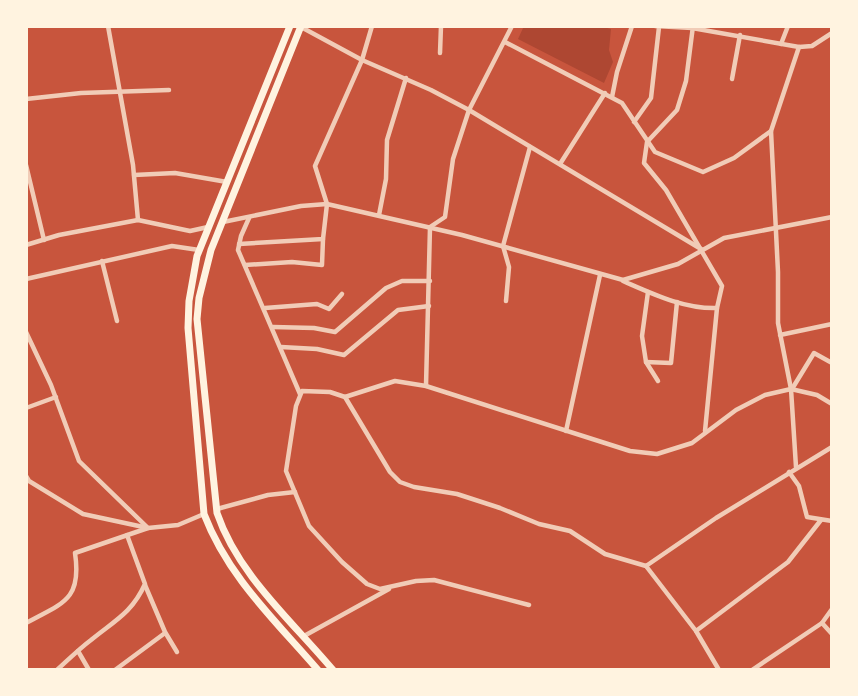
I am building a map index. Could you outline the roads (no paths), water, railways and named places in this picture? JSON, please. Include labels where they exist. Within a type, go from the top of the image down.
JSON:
[{"type":"highway","points":[[290,26],[199,250],[192,275],[188,328],[204,514],[228,564],[248,592],[318,670]]},
{"type":"highway","points":[[301,26],[205,269],[197,319],[217,510],[227,540],[272,600],[333,670]]},
{"type":"street","points":[[108,26],[134,175],[138,220]]},
{"type":"street","points":[[301,26],[362,60],[406,78],[469,110],[701,249]]},
{"type":"street","points":[[245,265],[292,262],[322,265],[327,204],[314,166],[362,60],[372,26]]},
{"type":"street","points":[[439,53],[441,26]]},
{"type":"street","points":[[430,227],[445,217],[453,159],[469,110],[512,26]]},
{"type":"street","points":[[612,97],[632,26]]},
{"type":"street","points":[[635,122],[651,98],[657,26],[693,27],[799,47],[812,46],[832,33]]},
{"type":"street","points":[[782,44],[788,26]]},
{"type":"street","points":[[693,27],[686,81],[677,110],[647,142],[645,163],[666,190],[722,286],[705,432]]},
{"type":"street","points":[[732,79],[740,36]]},
{"type":"street","points":[[505,42],[622,103],[655,152],[703,172],[734,158],[771,131]]},
{"type":"street","points":[[796,467],[791,389],[778,323],[771,131],[799,47]]},
{"type":"street","points":[[379,215],[386,179],[387,140],[406,78]]},
{"type":"street","points":[[26,99],[81,93],[169,90]]},
{"type":"street","points":[[560,164],[605,93]]},
{"type":"street","points":[[506,301],[509,267],[503,246],[530,147]]},
{"type":"street","points":[[26,165],[44,240]]},
{"type":"street","points":[[134,175],[175,173],[227,182]]},
{"type":"street","points":[[223,222],[301,206],[327,204],[503,246],[622,280],[677,302],[707,308],[718,307]]},
{"type":"street","points":[[250,217],[238,250],[300,395]]},
{"type":"street","points":[[622,280],[678,264],[724,238],[776,226],[800,225],[832,218]]},
{"type":"street","points":[[26,245],[138,220],[190,230],[209,227]]},
{"type":"street","points":[[426,386],[430,227]]},
{"type":"street","points":[[239,244],[323,239]]},
{"type":"street","points":[[26,279],[172,246],[199,250]]},
{"type":"street","points":[[102,261],[117,321]]},
{"type":"street","points":[[566,431],[600,275]]},
{"type":"street","points":[[273,327],[314,328],[335,332],[386,288],[402,281],[430,281]]},
{"type":"street","points":[[648,292],[642,336],[646,362],[658,381]]},
{"type":"street","points":[[265,308],[317,304],[329,309],[342,294]]},
{"type":"street","points":[[646,362],[671,363],[677,302]]},
{"type":"street","points":[[281,347],[317,349],[344,355],[398,310],[429,306]]},
{"type":"street","points":[[780,335],[832,324]]},
{"type":"street","points":[[26,332],[56,397],[79,461],[148,528]]},
{"type":"street","points":[[791,389],[814,353],[832,363]]},
{"type":"street","points":[[529,605],[434,580],[380,589],[367,584],[342,562],[309,526],[286,471],[296,406],[302,391],[330,392],[345,397],[395,381],[426,386],[630,451],[657,454],[692,443],[736,410],[765,396],[791,389],[817,396],[832,404]]},
{"type":"street","points":[[26,408],[56,397]]},
{"type":"street","points":[[345,397],[390,472],[400,482],[457,494],[540,524],[570,531],[604,554],[646,566],[696,631],[719,670]]},
{"type":"street","points":[[646,566],[796,467],[832,447]]},
{"type":"street","points":[[789,472],[799,486],[807,517],[832,522]]},
{"type":"street","points":[[27,479],[83,514],[148,528]]},
{"type":"street","points":[[217,510],[268,495],[295,492]]},
{"type":"street","points":[[26,623],[67,601],[74,588],[77,568],[75,553],[148,528],[178,525],[204,514]]},
{"type":"street","points":[[696,631],[788,562],[821,520]]},
{"type":"street","points":[[127,535],[165,632],[177,652]]},
{"type":"street","points":[[57,670],[124,616],[138,601],[145,584]]},
{"type":"street","points":[[304,636],[396,585]]},
{"type":"street","points":[[752,670],[822,623],[832,609]]},
{"type":"street","points":[[822,623],[832,634]]},
{"type":"street","points":[[115,670],[165,632]]},
{"type":"street","points":[[78,651],[89,670]]}]
